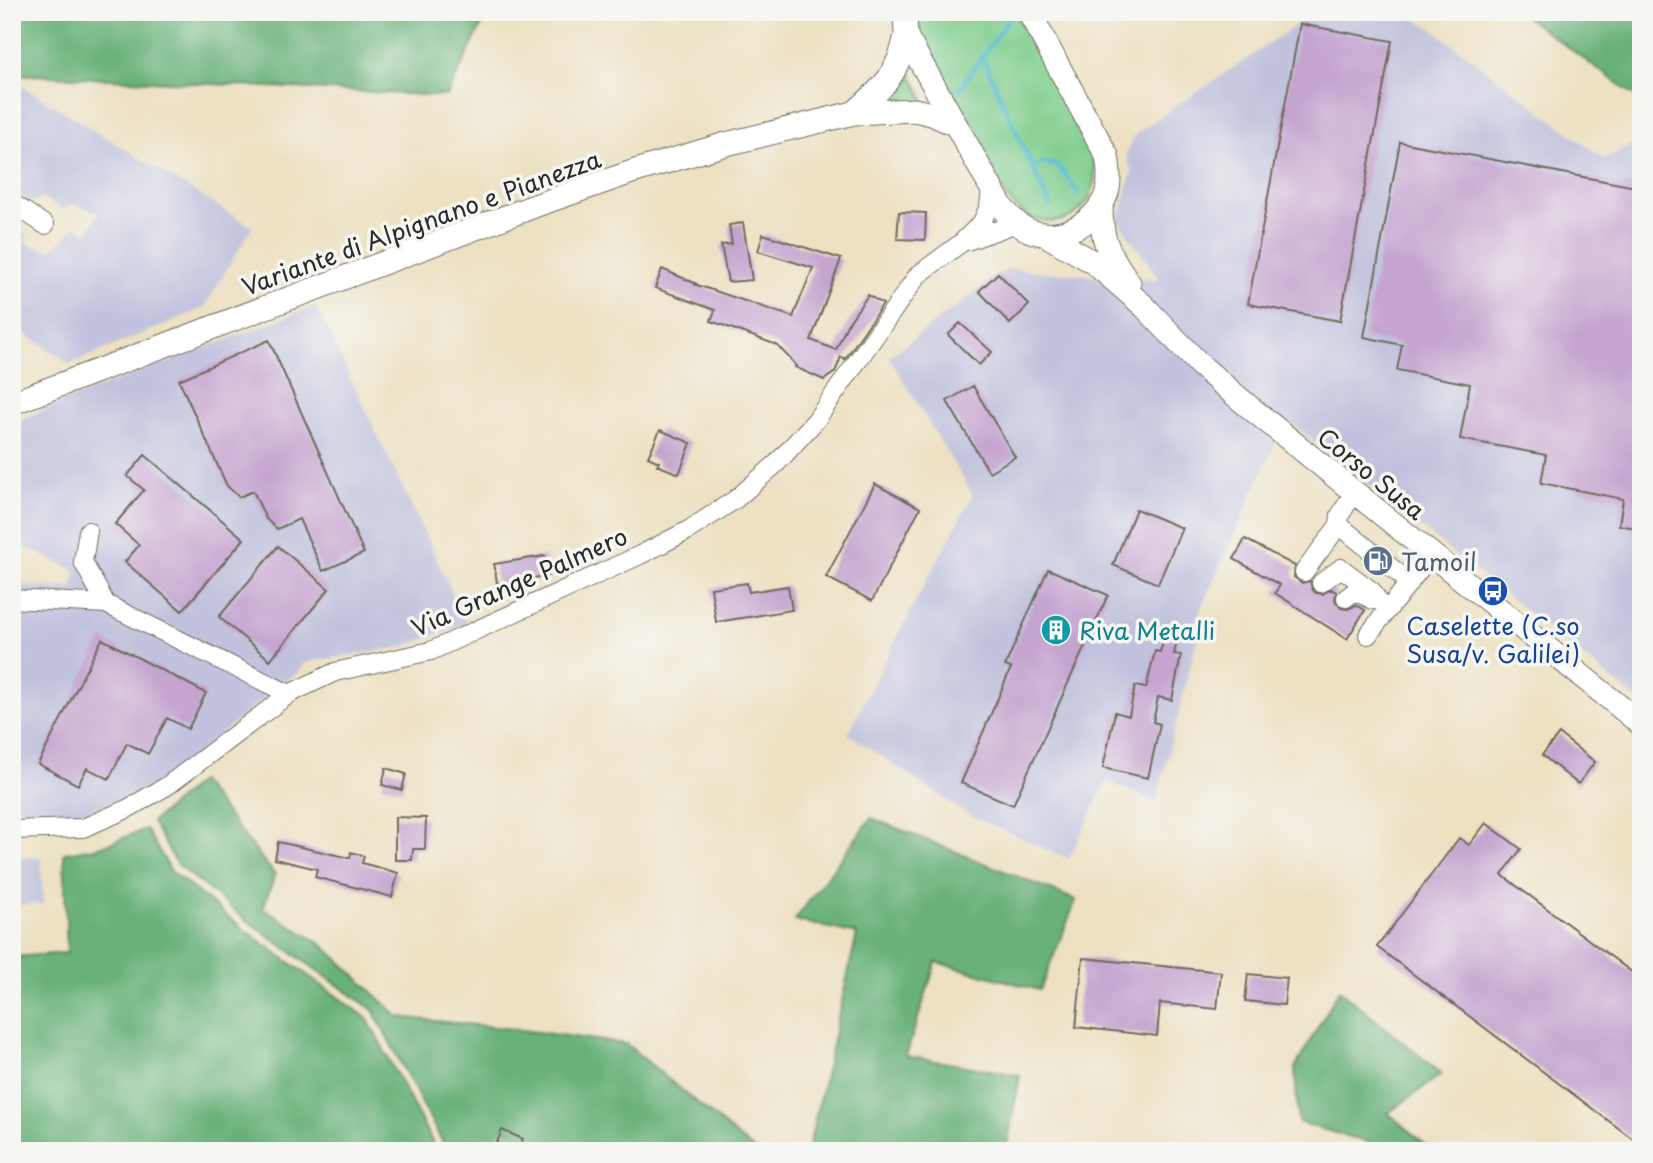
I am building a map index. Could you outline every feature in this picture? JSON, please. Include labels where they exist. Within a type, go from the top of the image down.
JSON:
[{"type":"main road","points":[[905,12],[906,36],[991,190],[1003,209],[1017,223]]},
{"type":"main road","name":"Corso Susa","points":[[1029,12],[1107,156],[1110,176],[1108,191],[1101,206],[1102,237],[1111,256],[1144,306]]},
{"type":"main road","name":"Variante di Alpignano e Pianezza","points":[[854,113],[889,82],[902,57],[906,36]]},
{"type":"main road","name":"Variante di Alpignano e Pianezza","points":[[12,404],[537,205],[620,176],[726,144],[854,113],[914,110],[932,114],[954,124]]},
{"type":"main road","points":[[1044,234],[1075,228],[1089,221],[1101,206]]},
{"type":"main road","name":"Corso Susa","points":[[1017,223],[1030,231],[1044,234],[1093,262],[1144,306],[1200,365],[1641,724]]},
{"type":"street","name":"Via Grange Palmero","points":[[12,830],[83,828],[127,808],[167,786],[289,694],[335,672],[431,651],[640,555],[687,531],[736,499],[777,463],[816,420],[918,275],[961,243],[982,222],[989,206],[991,190]]},
{"type":"street","points":[[12,203],[45,225]]},
{"type":"street","name":"Via Grange Palmero","points":[[961,243],[1017,223]]},
{"type":"street","points":[[1304,572],[1339,525],[1339,515],[1354,493]]},
{"type":"street","points":[[1339,525],[1409,582]]},
{"type":"street","points":[[88,531],[83,562],[106,604]]},
{"type":"street","points":[[1368,635],[1383,605],[1409,582],[1431,555]]},
{"type":"street","points":[[1321,583],[1341,568],[1372,591],[1383,605]]},
{"type":"street","points":[[1346,598],[1356,592],[1383,605]]},
{"type":"street","points":[[12,599],[106,604],[289,694]]},
{"type":"shaded area","points":[[1316,12],[1400,12],[1430,27],[1604,159],[1641,141],[1641,703],[1286,419],[1192,629],[1197,640],[1156,803],[1107,781],[1069,859],[967,814],[848,734],[973,495],[889,357],[1006,269],[1160,280],[1118,221],[1132,172],[1126,155],[1135,134]]},
{"type":"shaded area","points":[[12,80],[252,227],[204,308],[70,364],[12,325],[12,226],[27,236],[24,241],[31,246],[52,250],[77,226],[87,233],[99,213],[73,204],[63,209],[40,197],[32,203],[12,190]]},
{"type":"shaded area","points":[[316,306],[467,623],[403,647],[307,662],[296,674],[165,781],[125,799],[76,814],[44,817],[12,807],[12,585],[72,588],[77,571],[12,541],[12,423]]},
{"type":"shaded area","points":[[12,857],[41,857],[43,904],[12,905]]},
{"type":"green space","points":[[12,12],[488,12],[447,96],[12,74]]},
{"type":"green space","points":[[918,12],[1015,12],[1092,155],[1095,176],[1091,194],[1083,207],[1071,217],[1056,221],[1040,220],[1023,213],[1008,199],[925,48],[919,33]]},
{"type":"green space","points":[[1519,12],[1641,12],[1641,100]]},
{"type":"green space","points":[[907,66],[925,102],[879,106]]},
{"type":"green space","points":[[200,781],[275,875],[263,908],[324,946],[399,1017],[626,1044],[755,1151],[447,1151],[373,1010],[246,920],[177,864],[152,822]]},
{"type":"green space","points":[[871,818],[1076,900],[1040,990],[936,962],[906,1056],[1020,1075],[1006,1151],[808,1151],[857,934],[795,920]]},
{"type":"green space","points":[[146,829],[171,871],[242,928],[367,1018],[437,1151],[12,1151],[12,957],[67,953],[64,853],[100,847]]},
{"type":"green space","points":[[1339,990],[1442,1074],[1388,1113],[1433,1151],[1398,1151],[1298,1122],[1295,1068]]},
{"type":"building","points":[[1300,24],[1392,41],[1340,321],[1248,304]]},
{"type":"building","points":[[1400,142],[1641,188],[1641,529],[1619,525],[1623,499],[1541,483],[1546,455],[1460,439],[1470,384],[1397,370],[1402,345],[1364,337]]},
{"type":"building","points":[[899,212],[926,213],[925,240],[897,239]]},
{"type":"building","points":[[743,223],[752,280],[728,282],[721,245],[732,244],[729,225]]},
{"type":"building","points":[[763,234],[841,259],[811,340],[836,350],[847,325],[868,295],[883,304],[845,359],[841,357],[835,372],[824,380],[795,367],[777,345],[711,321],[715,310],[655,288],[662,269],[697,284],[694,284],[793,317],[813,268],[758,251]]},
{"type":"building","points":[[998,273],[1029,305],[1010,324],[979,291]]},
{"type":"building","points":[[960,323],[992,352],[979,365],[948,335]]},
{"type":"building","points":[[269,340],[364,553],[323,571],[299,519],[277,529],[266,519],[253,491],[239,497],[227,486],[179,380]]},
{"type":"building","points":[[973,386],[1015,457],[989,472],[947,401]]},
{"type":"building","points":[[660,430],[691,443],[679,474],[657,465],[659,462],[648,457]]},
{"type":"building","points":[[145,455],[244,539],[182,611],[125,562],[139,545],[115,524],[144,490],[127,476]]},
{"type":"building","points":[[875,484],[920,508],[872,601],[826,577]]},
{"type":"building","points":[[1136,509],[1182,528],[1158,584],[1113,565]]},
{"type":"building","points":[[1245,539],[1295,566],[1294,577],[1302,583],[1310,581],[1316,593],[1323,594],[1331,589],[1336,592],[1335,600],[1341,608],[1348,609],[1356,605],[1365,610],[1347,639],[1275,593],[1280,585],[1234,559]]},
{"type":"building","points":[[278,546],[329,589],[270,660],[219,617]]},
{"type":"building","points":[[545,556],[548,576],[497,583],[494,564]]},
{"type":"building","points":[[1048,569],[1108,595],[1013,805],[961,783],[1011,668],[1005,666]]},
{"type":"building","points":[[747,583],[749,592],[788,586],[792,610],[716,622],[711,588]]},
{"type":"building","points":[[102,639],[206,693],[188,729],[167,718],[148,754],[127,743],[109,779],[87,768],[78,785],[38,764]]},
{"type":"building","points":[[1164,639],[1177,641],[1174,654],[1181,655],[1172,700],[1158,697],[1153,722],[1160,724],[1148,778],[1103,768],[1115,712],[1129,716],[1135,686],[1146,688],[1155,651],[1160,652]]},
{"type":"building","points":[[1559,734],[1595,762],[1578,784],[1542,755]]},
{"type":"building","points":[[386,768],[406,774],[402,790],[382,785]]},
{"type":"building","points":[[395,817],[426,818],[425,849],[413,849],[412,860],[395,860]]},
{"type":"building","points":[[1486,823],[1521,849],[1502,875],[1641,979],[1641,1145],[1377,947],[1459,838],[1469,845]]},
{"type":"building","points":[[278,842],[350,858],[351,852],[364,856],[362,863],[398,873],[392,897],[315,877],[317,869],[275,859]]},
{"type":"building","points":[[1083,958],[1221,972],[1217,1009],[1160,1003],[1157,1036],[1076,1027]]},
{"type":"building","points":[[1248,974],[1287,978],[1284,1005],[1245,1001]]},
{"type":"building","points":[[502,1130],[523,1139],[518,1151],[510,1151],[496,1145]]},
{"type":"waterway","points":[[959,90],[1010,17]]},
{"type":"waterway","points":[[982,56],[1050,206]]},
{"type":"waterway","points":[[1033,169],[1043,162],[1058,166],[1078,193]]},
{"type":"place","name":"Tamoil","points":[[1378,561]]},
{"type":"place","name":"Caselette (C.so Susa/v. Galilei)","points":[[1493,591]]},
{"type":"place","name":"Riva Metalli","points":[[1056,630]]}]
